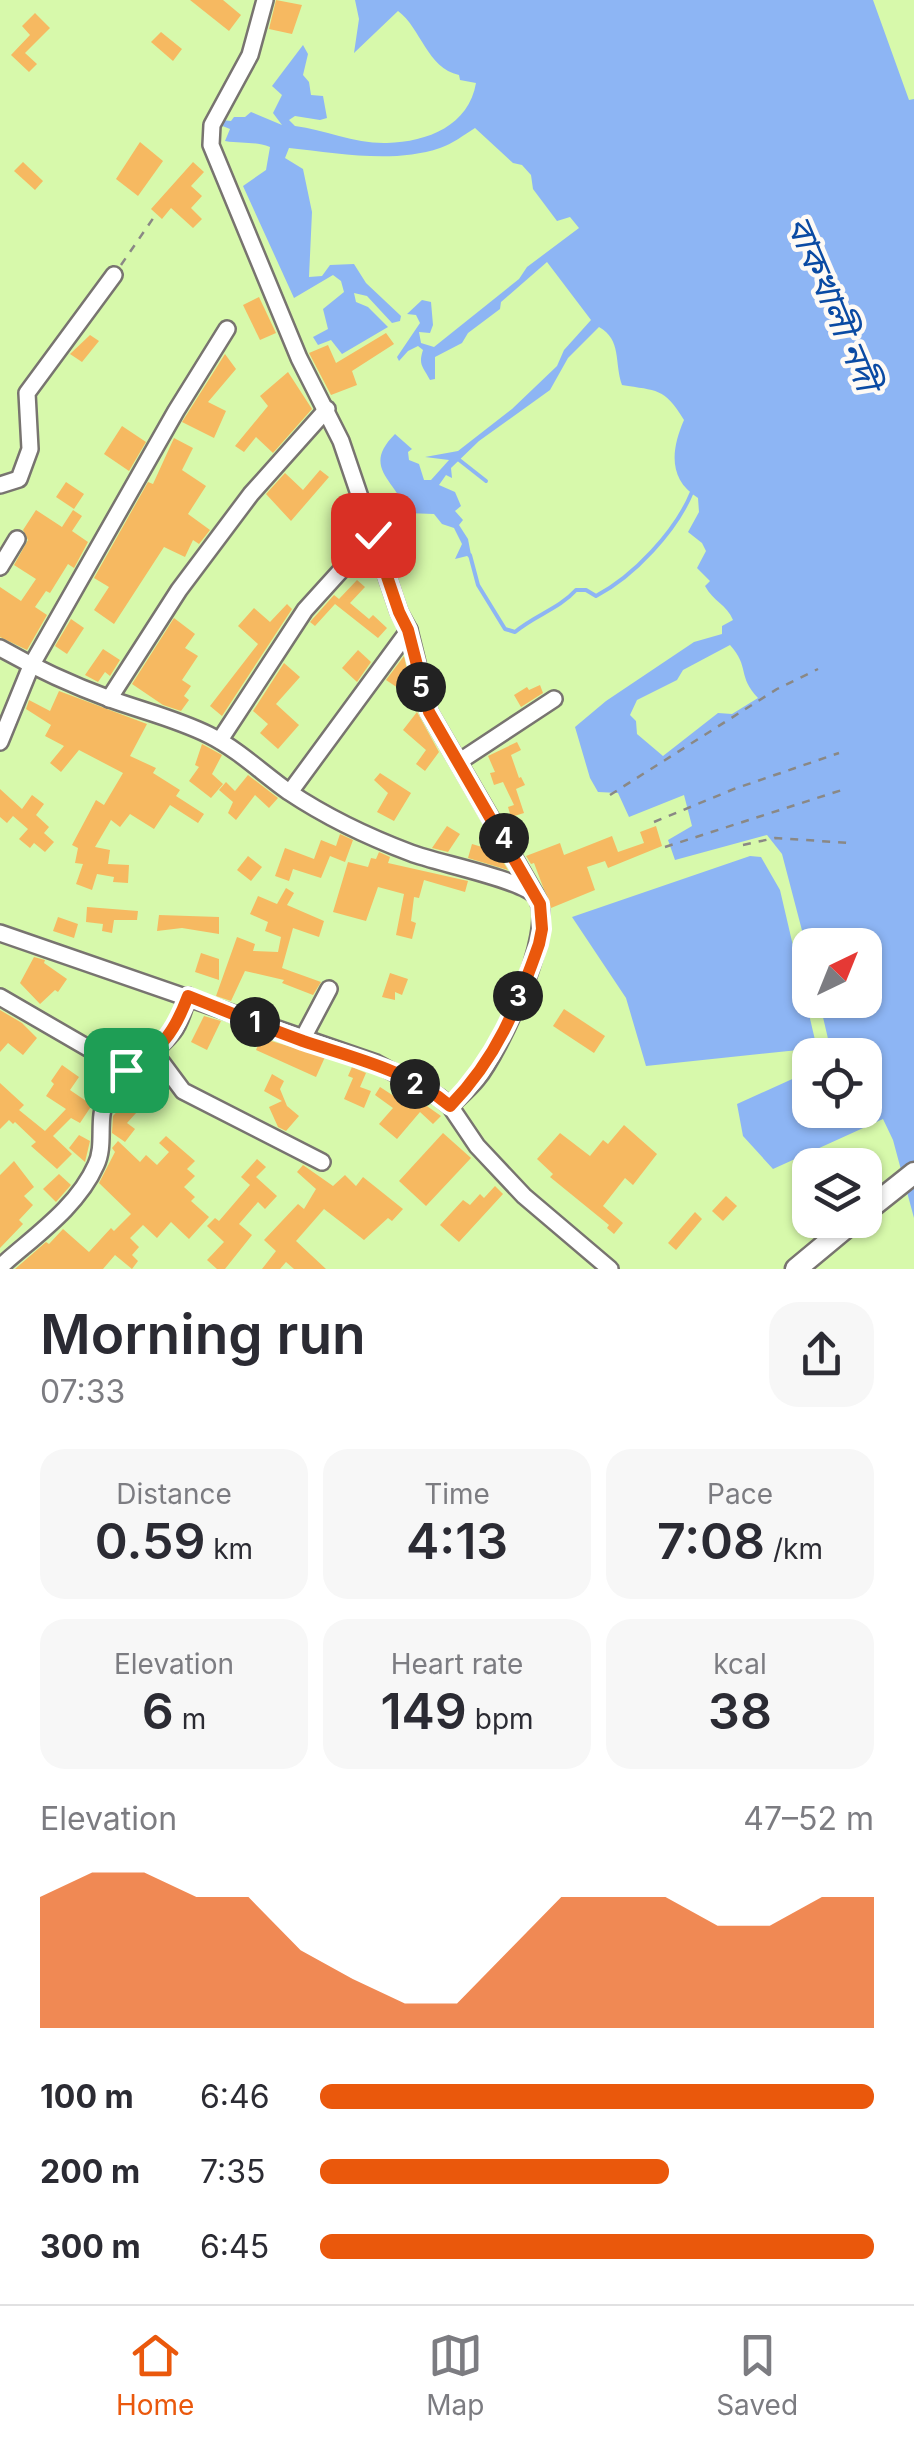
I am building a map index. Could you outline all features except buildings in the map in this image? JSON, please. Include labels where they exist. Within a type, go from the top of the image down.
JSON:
[{"type":"main road","points":[[882,1198],[914,1173]]},
{"type":"main road","points":[[801,1264],[833,1238]]},
{"type":"street","points":[[265,0],[250,55],[212,125],[212,144],[269,290],[327,409],[408,630],[429,712],[542,910],[542,929],[506,1031],[477,1079],[450,1106]]},
{"type":"street","points":[[0,485],[19,479],[30,449],[28,393],[114,275]]},
{"type":"street","points":[[0,742],[31,666],[227,329]]},
{"type":"street","points":[[109,699],[179,590],[252,494],[327,409]]},
{"type":"street","points":[[220,740],[305,610],[373,535]]},
{"type":"street","points":[[0,567],[17,539]]},
{"type":"street","points":[[290,792],[408,630]]},
{"type":"street","points":[[0,648],[31,666],[109,699],[186,724],[220,740],[290,792],[408,852],[456,869],[519,884],[535,894]]},
{"type":"street","points":[[460,761],[554,699]]},
{"type":"street","points":[[0,933],[376,1063],[439,1097],[450,1106],[476,1146],[524,1196],[610,1269]]},
{"type":"street","points":[[302,1040],[328,988]]},
{"type":"street","points":[[0,1267],[38,1235],[89,1177],[98,1162],[100,1115],[107,1098],[126,1070],[154,1052],[176,1029],[188,996]]},
{"type":"street","points":[[0,997],[126,1070]]},
{"type":"street","points":[[154,1052],[183,1091],[322,1162]]},
{"type":"path","points":[[114,275],[154,217]]},
{"type":"path","points":[[610,795],[777,689],[818,669]]},
{"type":"path","points":[[654,822],[839,753]]},
{"type":"path","points":[[665,847],[844,789]]},
{"type":"path","points":[[743,845],[774,838],[850,842]]},
{"type":"green space","points":[[0,0],[914,0],[914,1269],[0,1269]]},
{"type":"water","name":"বাকখালী নদী","points":[[355,0],[873,0],[909,100],[914,99],[914,1218],[893,1140],[882,1119],[882,1038],[828,1038],[823,1018],[882,1018],[882,928],[801,928],[782,854],[767,835],[675,860],[668,840],[692,826],[684,795],[629,817],[618,793],[598,792],[575,727],[606,701],[694,642],[722,634],[722,626],[733,620],[708,591],[705,586],[710,581],[697,568],[706,551],[688,532],[699,512],[698,498],[677,473],[676,442],[684,420],[677,409],[659,392],[622,385],[614,345],[599,327],[568,358],[550,390],[479,441],[451,468],[452,478],[446,475],[439,485],[455,492],[461,506],[455,511],[463,520],[459,525],[468,539],[472,560],[467,556],[455,559],[462,544],[454,528],[442,524],[434,514],[406,513],[381,466],[385,446],[395,434],[412,449],[408,452],[409,460],[419,464],[424,480],[431,480],[449,460],[425,457],[458,451],[512,409],[557,366],[564,350],[591,320],[547,262],[501,302],[500,309],[468,333],[462,343],[435,357],[435,379],[430,380],[421,363],[423,350],[418,346],[399,361],[397,357],[420,323],[416,315],[407,314],[422,300],[431,302],[430,333],[419,332],[421,343],[434,347],[579,228],[570,217],[557,221],[533,189],[531,175],[475,128],[444,146],[422,153],[365,156],[289,148],[285,158],[303,169],[312,212],[309,277],[322,276],[330,265],[354,264],[366,283],[401,316],[400,321],[392,323],[367,296],[354,293],[356,302],[368,307],[388,327],[342,354],[331,340],[318,345],[313,337],[328,329],[323,309],[344,292],[341,281],[333,275],[294,298],[243,186],[266,170],[270,147],[225,141],[230,129],[220,125],[222,120],[231,121],[251,112],[282,125],[273,113],[282,95],[272,86],[303,45],[308,54],[303,75],[311,95],[323,96],[327,118],[295,116],[289,120],[295,126],[352,139],[387,143],[431,135],[465,110],[476,83],[460,80],[459,75],[439,64],[398,11],[354,53],[359,19]],"holes":[[[730,645],[740,659],[748,684],[758,698],[732,714],[718,713],[663,756],[637,734],[636,721],[630,715],[637,700],[677,680],[683,670]]]},
{"type":"water","points":[[750,856],[761,857],[780,890],[792,941],[792,1018],[810,1018],[815,1038],[792,1038],[792,1051],[646,1066],[626,998],[572,917]]},
{"type":"water","points":[[792,1079],[792,1128],[863,1128],[819,1148],[792,1148],[792,1160],[773,1169],[743,1136],[737,1104]]},
{"type":"waterway","points":[[458,459],[486,481]]},
{"type":"waterway","points":[[470,555],[478,585],[505,629],[515,632],[576,590],[596,596],[625,577],[665,537],[692,492]]},
{"type":"route","points":[[126,1070],[154,1052],[176,1029],[188,996],[302,1040],[376,1063],[450,1106],[477,1079],[506,1031],[539,944],[542,910],[429,712],[408,630],[373,535]]}]
